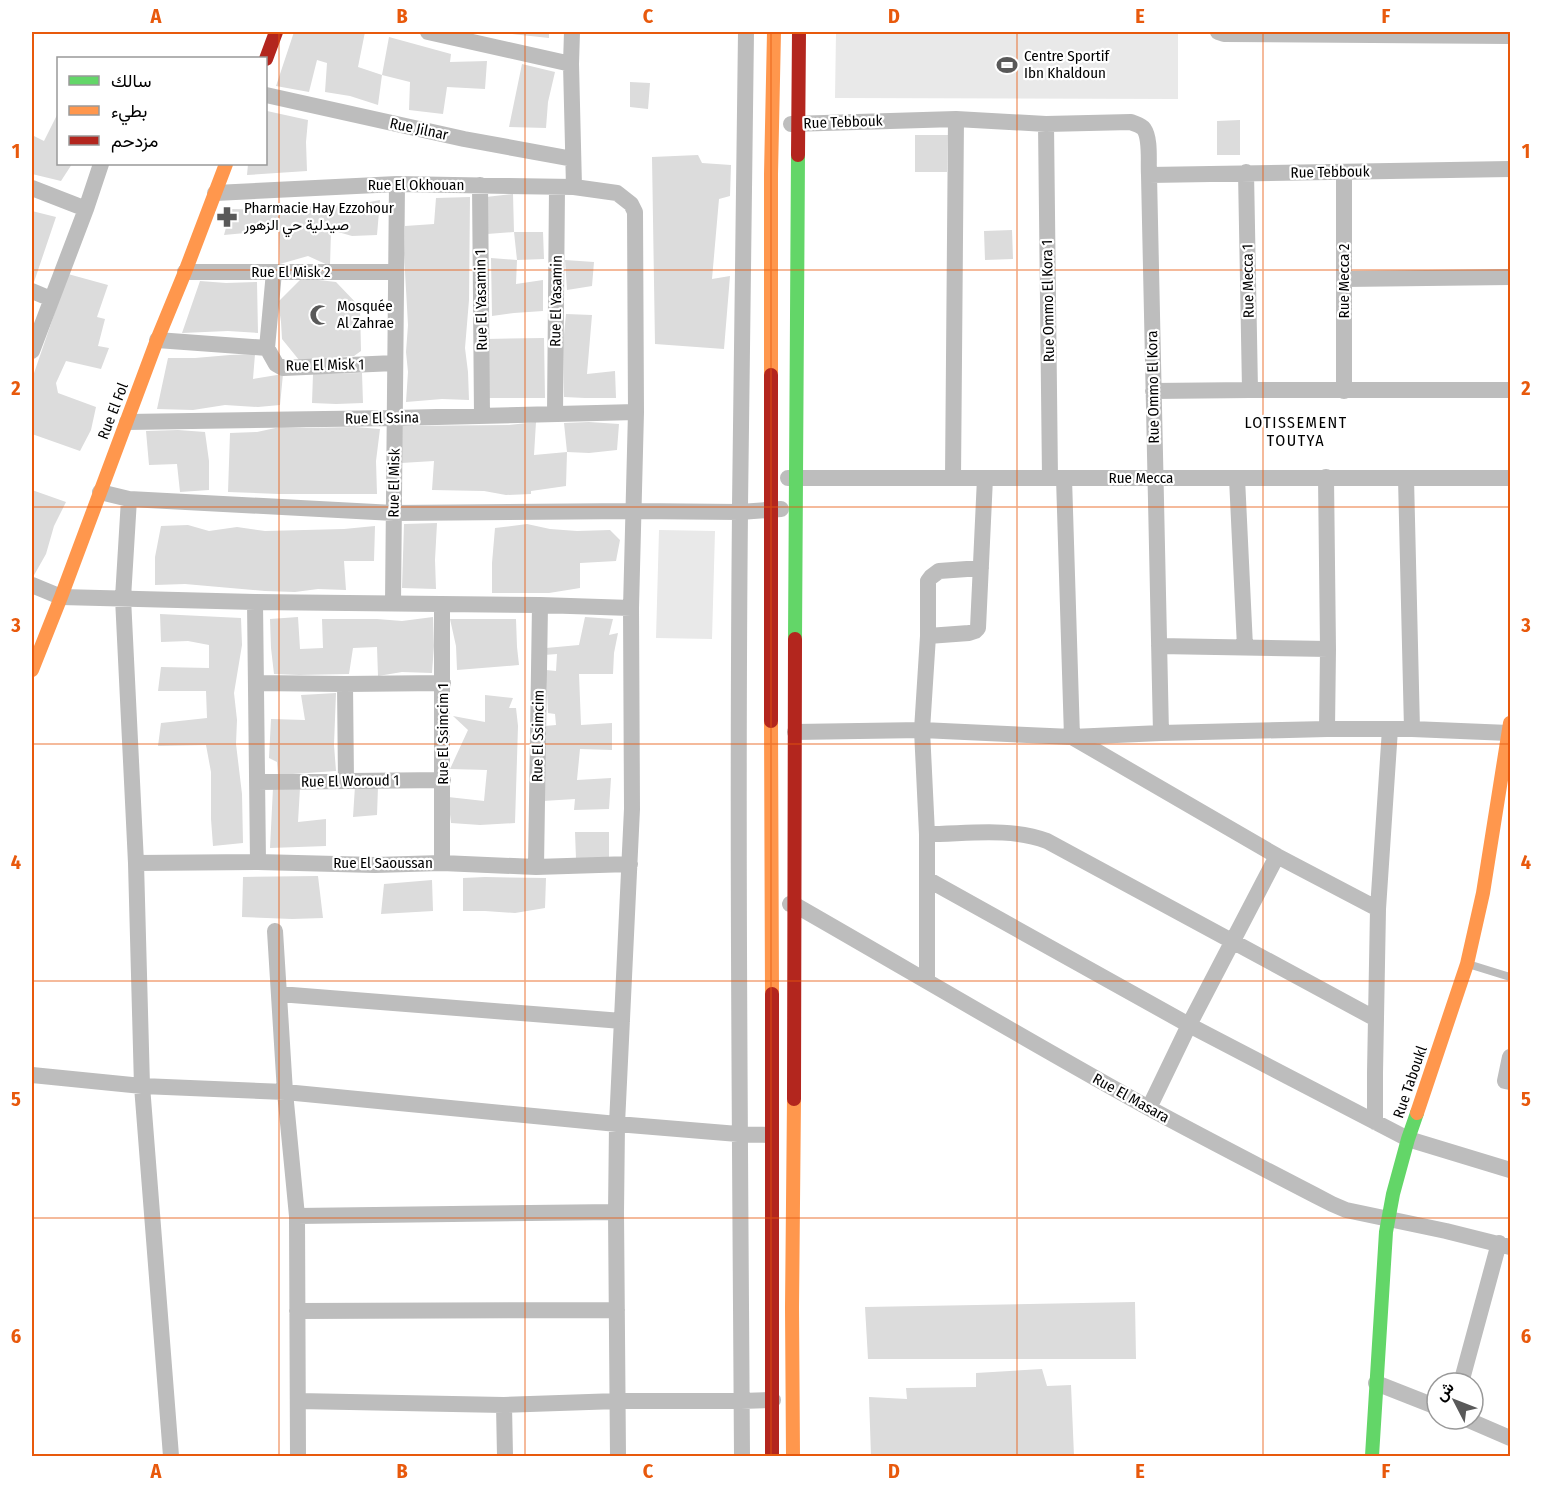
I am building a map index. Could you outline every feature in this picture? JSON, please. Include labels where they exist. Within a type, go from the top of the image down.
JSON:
[{"type":"main road","points":[[267,57],[276,32]]},
{"type":"main road","points":[[772,1456],[771,174],[774,32]]},
{"type":"main road","points":[[792,1456],[795,478],[799,32]]},
{"type":"main road","name":"Rue El Fol","points":[[32,670],[226,165]]},
{"type":"main road","name":"Rue Taboukl","points":[[1372,1456],[1388,1218],[1408,1139],[1467,964],[1483,892],[1510,728]]},
{"type":"street","points":[[428,32],[571,64]]},
{"type":"street","name":"Rue El Yasamin","points":[[555,414],[565,188],[573,159],[572,32]]},
{"type":"street","points":[[742,1456],[738,1134],[740,512],[746,32]]},
{"type":"street","points":[[1221,33],[1510,36]]},
{"type":"street","name":"Rue Jilnar","points":[[267,95],[465,139],[573,159]]},
{"type":"street","points":[[953,478],[956,119]]},
{"type":"street","name":"Rue Tebbouk","points":[[772,124],[956,119],[1046,124],[1131,122]]},
{"type":"street","name":"Rue Ommo El Kora","points":[[1131,122],[1144,129],[1148,138],[1161,733]]},
{"type":"street","name":"Rue Ommo El Kora 1","points":[[1046,124],[1057,478],[1071,737]]},
{"type":"street","points":[[32,351],[101,165]]},
{"type":"street","name":"Rue Tebbouk","points":[[1149,175],[1510,169]]},
{"type":"street","name":"Rue Mecca 1","points":[[1246,172],[1250,390]]},
{"type":"street","name":"Rue Mecca 2","points":[[1344,172],[1344,391]]},
{"type":"street","points":[[745,174],[771,174]]},
{"type":"street","name":"Rue El Okhouan","points":[[215,193],[397,184],[565,188],[617,193],[631,204],[635,212],[636,412]]},
{"type":"street","name":"Rue El Misk","points":[[393,603],[397,184]]},
{"type":"street","name":"Rue El Yasamin 1","points":[[480,185],[482,416]]},
{"type":"street","points":[[32,188],[86,209]]},
{"type":"street","name":"Rue El Misk 2","points":[[186,272],[396,272]]},
{"type":"street","points":[[267,348],[274,272]]},
{"type":"street","points":[[1344,279],[1510,278]]},
{"type":"street","points":[[32,291],[51,299]]},
{"type":"street","name":"Rue El Misk 1","points":[[157,340],[267,348],[276,364],[283,368],[395,363]]},
{"type":"street","points":[[1153,391],[1510,390]]},
{"type":"street","points":[[618,1456],[617,1124],[632,809],[632,608],[636,412]]},
{"type":"street","name":"Rue El Ssina","points":[[127,422],[636,412]]},
{"type":"street","points":[[1326,477],[1327,729]]},
{"type":"street","name":"Rue Mecca","points":[[772,478],[1510,478]]},
{"type":"street","points":[[928,636],[969,633],[978,628],[984,478]]},
{"type":"street","points":[[1237,478],[1245,647]]},
{"type":"street","points":[[1406,478],[1412,729]]},
{"type":"street","points":[[100,492],[129,500],[394,513],[740,512],[796,508]]},
{"type":"street","points":[[129,500],[123,598],[136,863],[142,1086],[171,1456]]},
{"type":"street","points":[[927,980],[927,834],[922,730],[928,636],[928,581],[939,571],[981,568]]},
{"type":"street","points":[[32,585],[61,597],[632,608]]},
{"type":"street","points":[[255,602],[258,862]]},
{"type":"street","name":"Rue El Ssimcim 1","points":[[442,604],[442,863]]},
{"type":"street","name":"Rue El Ssimcim","points":[[536,867],[540,605]]},
{"type":"street","points":[[1159,646],[1328,649]]},
{"type":"street","points":[[256,683],[443,683]]},
{"type":"street","points":[[345,684],[346,781]]},
{"type":"street","points":[[795,732],[922,730],[1071,737],[1327,729],[1510,728]]},
{"type":"street","points":[[1375,1122],[1378,909],[1390,729]]},
{"type":"street","points":[[1071,737],[1277,856],[1378,909]]},
{"type":"street","name":"Rue El Woroud 1","points":[[257,782],[443,780]]},
{"type":"street","points":[[927,834],[1015,832],[1047,841],[1376,1019]]},
{"type":"street","points":[[1149,1108],[1189,1025],[1277,856]]},
{"type":"street","name":"Rue El Saoussan","points":[[136,863],[258,862],[375,865],[442,863],[536,867],[630,864]]},
{"type":"street","points":[[927,879],[1189,1025],[1408,1139],[1510,1170]]},
{"type":"street","name":"Rue El Masara","points":[[772,902],[795,905],[1149,1108],[1332,1204],[1346,1210],[1505,1245]]},
{"type":"street","points":[[275,931],[285,1092],[297,1216],[298,1456]]},
{"type":"street","points":[[279,994],[622,1021]]},
{"type":"street","points":[[1510,1057],[1505,1081],[1510,1082]]},
{"type":"street","points":[[32,1075],[142,1086],[285,1092],[617,1124],[771,1136]]},
{"type":"street","points":[[297,1216],[616,1212]]},
{"type":"street","points":[[1465,1371],[1505,1245]]},
{"type":"street","points":[[297,1311],[617,1310]]},
{"type":"street","points":[[1376,1383],[1425,1402]]},
{"type":"street","points":[[298,1401],[504,1405],[618,1401],[772,1400]]},
{"type":"street","points":[[504,1405],[506,1456]]},
{"type":"street","points":[[1485,1427],[1510,1438]]},
{"type":"lane","points":[[1467,964],[1510,976]]},
{"type":"shaded area","name":"Centre Sportif Ibn Khaldoun","points":[[836,32],[1178,32],[1178,99],[835,98]]},
{"type":"shaded area","points":[[659,530],[715,531],[712,639],[656,638]]},
{"type":"building","points":[[294,32],[365,32],[358,67],[382,75],[378,105],[350,96],[325,92],[327,63],[317,60],[309,92],[276,86]]},
{"type":"building","points":[[549,32],[549,38],[504,33]]},
{"type":"building","points":[[389,37],[451,54],[450,62],[487,61],[485,89],[447,87],[443,114],[409,110],[410,82],[382,75]]},
{"type":"building","points":[[522,64],[555,72],[548,102],[546,128],[509,127]]},
{"type":"building","points":[[630,82],[650,83],[648,109],[630,107]]},
{"type":"building","points":[[267,111],[308,120],[307,171],[247,175],[248,165],[267,165]]},
{"type":"building","points":[[57,115],[57,165],[71,165],[61,181],[32,174],[32,135],[44,141]]},
{"type":"building","points":[[1240,120],[1240,155],[1217,155],[1217,121]]},
{"type":"building","points":[[915,135],[948,135],[947,172],[915,172]]},
{"type":"building","points":[[698,155],[702,163],[731,165],[730,196],[719,199],[712,279],[730,276],[724,349],[655,344],[652,157]]},
{"type":"building","points":[[513,194],[514,232],[487,234],[486,197]]},
{"type":"building","points":[[470,197],[469,300],[465,348],[469,400],[442,399],[406,402],[408,325],[404,254],[405,226],[434,224],[436,198]]},
{"type":"building","points":[[380,200],[377,235],[352,236],[331,230],[330,266],[308,256],[280,264],[279,230],[224,235],[231,209],[280,210],[354,205]]},
{"type":"building","points":[[32,211],[56,217],[34,282],[32,282]]},
{"type":"building","points":[[1012,230],[1013,259],[985,260],[984,231]]},
{"type":"building","points":[[514,232],[543,232],[544,259],[517,260]]},
{"type":"building","points":[[491,258],[517,260],[516,284],[543,280],[543,311],[492,316]]},
{"type":"building","points":[[565,260],[594,262],[592,286],[567,290]]},
{"type":"building","points":[[68,274],[108,285],[97,317],[105,319],[98,346],[109,348],[101,369],[66,361],[56,383],[58,393],[96,407],[91,430],[80,451],[32,434],[32,379]]},
{"type":"building","name":"Mosquée Al Zahrae","points":[[302,278],[336,282],[360,307],[361,351],[354,356],[299,360],[282,339],[278,302]]},
{"type":"building","points":[[200,281],[257,282],[258,333],[228,331],[182,333]]},
{"type":"building","points":[[566,314],[592,315],[587,374],[615,371],[616,398],[564,397],[563,345]]},
{"type":"building","points":[[544,338],[545,398],[488,398],[486,339]]},
{"type":"building","points":[[255,354],[253,379],[283,374],[280,405],[258,407],[225,405],[193,410],[157,409],[168,358]]},
{"type":"building","points":[[362,373],[363,403],[312,403],[313,374]]},
{"type":"building","points":[[536,422],[534,455],[567,452],[566,486],[531,491],[531,494],[506,495],[484,491],[432,490],[434,461],[401,463],[402,426],[509,425]]},
{"type":"building","points":[[564,423],[619,424],[617,450],[589,453],[567,452]]},
{"type":"building","points":[[280,427],[380,429],[376,461],[377,494],[228,492],[230,433],[257,432]]},
{"type":"building","points":[[146,431],[205,432],[209,461],[209,490],[180,492],[177,464],[149,465]]},
{"type":"building","points":[[32,490],[66,502],[54,526],[46,554],[33,577],[32,576]]},
{"type":"building","points":[[437,523],[436,589],[402,588],[404,524]]},
{"type":"building","points":[[527,524],[577,531],[610,530],[620,540],[616,561],[580,563],[580,588],[549,593],[492,593],[495,528]]},
{"type":"building","points":[[188,525],[209,531],[237,527],[265,531],[375,526],[374,561],[344,561],[346,590],[318,589],[295,592],[185,584],[155,585],[155,557],[161,526]]},
{"type":"building","points":[[160,614],[241,618],[242,645],[234,693],[237,720],[236,744],[242,794],[243,843],[213,846],[211,772],[206,745],[158,746],[161,723],[207,718],[206,691],[158,691],[161,667],[209,668],[209,645],[188,641],[161,642]]},
{"type":"building","points":[[298,617],[300,649],[323,648],[322,619],[402,621],[433,617],[432,673],[402,672],[378,676],[377,647],[353,648],[349,674],[274,674],[270,619]]},
{"type":"building","points":[[585,617],[613,619],[609,635],[618,633],[613,674],[579,674],[581,725],[612,723],[612,750],[580,749],[577,780],[611,778],[609,809],[574,810],[575,799],[543,801],[545,726],[556,725],[555,714],[548,713],[546,670],[556,671],[557,654],[544,655],[546,648],[579,645]]},
{"type":"building","points":[[450,619],[516,619],[519,665],[457,670],[456,646]]},
{"type":"building","points":[[336,693],[334,745],[336,771],[278,775],[277,762],[269,758],[271,719],[305,720],[301,695]]},
{"type":"building","points":[[485,695],[513,698],[509,708],[516,708],[518,726],[515,823],[480,825],[451,823],[448,797],[484,801],[487,770],[450,769],[468,730],[453,716],[485,722]]},
{"type":"building","points":[[355,786],[378,787],[377,815],[353,817]]},
{"type":"building","points":[[273,788],[300,788],[298,822],[326,819],[326,846],[270,848]]},
{"type":"building","points":[[575,832],[609,832],[609,859],[576,859]]},
{"type":"building","points":[[318,876],[323,918],[242,917],[243,877]]},
{"type":"building","points":[[463,878],[546,878],[545,908],[515,913],[463,911]]},
{"type":"building","points":[[432,880],[433,911],[381,914],[384,884]]},
{"type":"building","points":[[1135,1302],[1136,1359],[868,1359],[865,1307]]},
{"type":"building","points":[[1042,1369],[1047,1386],[1071,1385],[1074,1456],[871,1456],[869,1397],[907,1399],[906,1388],[976,1387],[976,1373]]},
{"type":"traffic: fast","points":[[795,639],[798,155]]},
{"type":"traffic: fast","points":[[1372,1456],[1386,1232],[1393,1194],[1417,1113]]},
{"type":"traffic: slow","points":[[771,375],[774,32]]},
{"type":"traffic: slow","points":[[32,670],[226,165]]},
{"type":"traffic: slow","points":[[771,721],[772,994]]},
{"type":"traffic: slow","points":[[1417,1113],[1467,964],[1483,893],[1510,723]]},
{"type":"traffic: slow","points":[[793,1456],[794,1099]]},
{"type":"traffic: jam","points":[[267,57],[276,32]]},
{"type":"traffic: jam","points":[[798,155],[799,32]]},
{"type":"traffic: jam","points":[[771,375],[771,721]]},
{"type":"traffic: jam","points":[[794,1099],[795,639]]},
{"type":"traffic: jam","points":[[772,994],[772,1456]]},
{"type":"place","name":"Centre Sportif Ibn Khaldoun","points":[[1007,65]]},
{"type":"place","name":"Pharmacie Hay Ezzohour صيدلية حي الزهور","points":[[227,217]]},
{"type":"place","name":"Mosquée Al Zahrae","points":[[320,315]]},
{"type":"district","name":"LOTISSEMENT TOUTYA","points":[[1296,431]]}]
